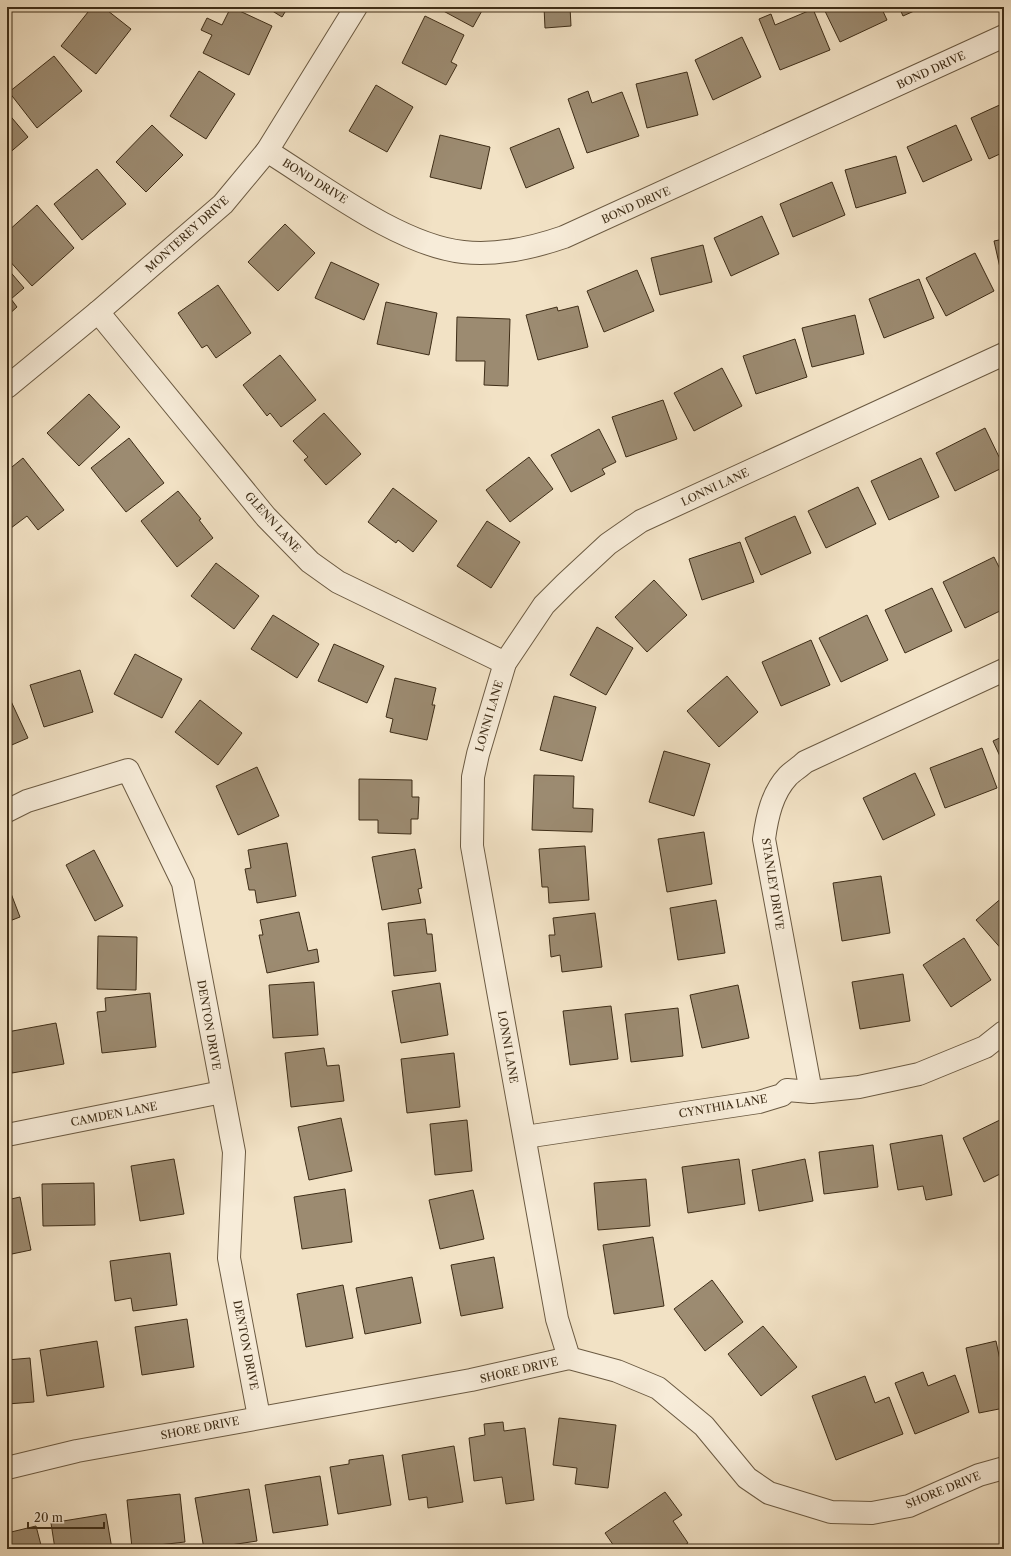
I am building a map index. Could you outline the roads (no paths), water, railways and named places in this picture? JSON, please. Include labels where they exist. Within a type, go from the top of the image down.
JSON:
[{"type":"street","name":"MONTEREY DRIVE","points":[[7,387],[98,312],[223,204],[267,151],[356,7]]},
{"type":"street","name":"BOND DRIVE","points":[[267,151],[375,219],[426,244],[462,252],[494,253],[541,245],[564,237],[1004,36]]},
{"type":"street","name":"GLENN LANE","points":[[98,312],[266,517],[310,562],[338,582],[505,663]]},
{"type":"street","name":"LONNI LANE","points":[[569,1358],[557,1319],[472,846],[473,777],[478,754],[505,663],[544,605],[608,544],[641,521],[1004,354]]},
{"type":"street","name":"STANLEY DRIVE","points":[[811,1092],[764,839],[767,816],[774,797],[788,776],[805,762],[1004,670]]},
{"type":"street","name":"DENTON DRIVE","points":[[7,810],[27,801],[128,770],[184,883],[234,1152],[230,1258],[259,1417]]},
{"type":"street","name":"CYNTHIA LANE","points":[[525,1137],[759,1102],[782,1096],[787,1090],[811,1092],[859,1087],[919,1074],[985,1047],[1004,1032]]},
{"type":"street","name":"CAMDEN LANE","points":[[7,1135],[222,1092]]},
{"type":"street","name":"SHORE DRIVE","points":[[7,1468],[77,1451],[471,1380],[569,1358],[617,1371],[658,1388],[704,1426],[747,1478],[769,1492],[831,1512],[872,1513],[910,1506],[979,1475],[1004,1468]]}]
